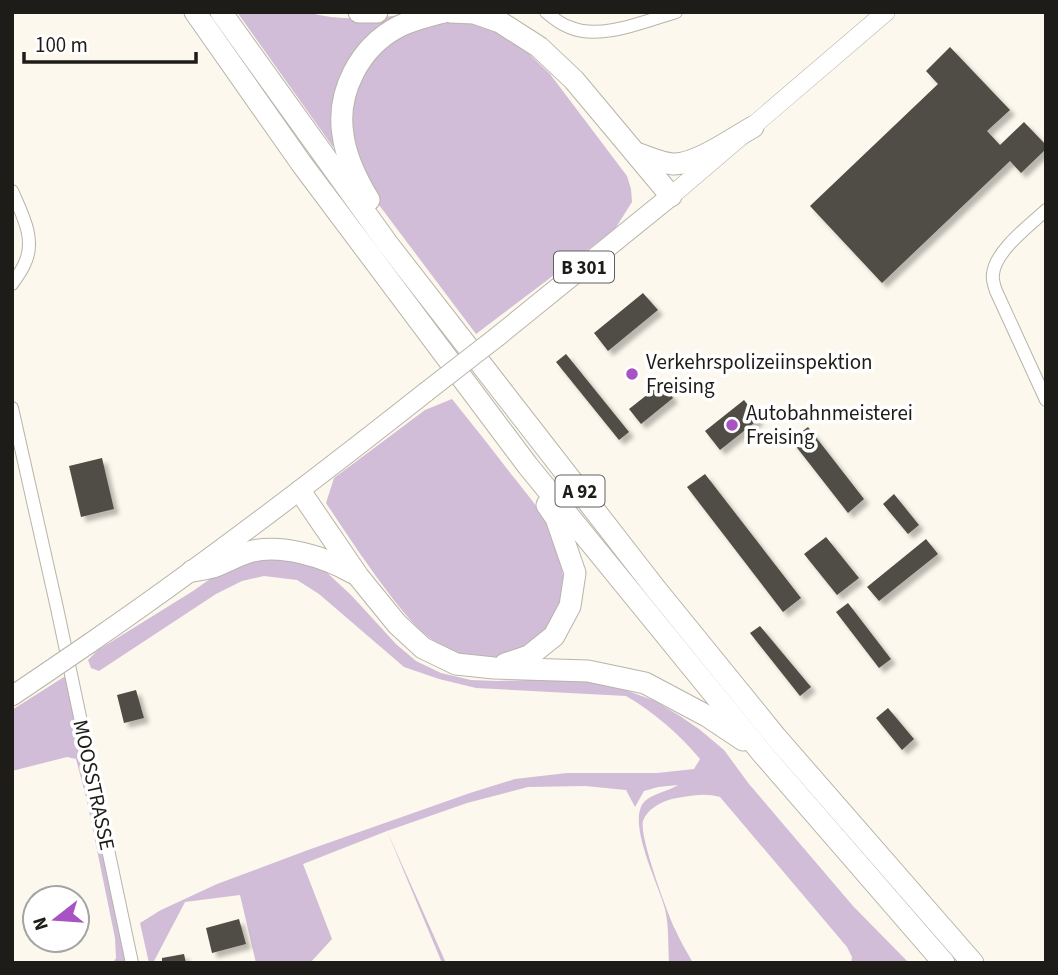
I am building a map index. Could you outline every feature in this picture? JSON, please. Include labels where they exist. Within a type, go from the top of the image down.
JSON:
[{"type":"highway","name":"A 92","points":[[195,12],[300,163],[528,466],[762,754],[944,963]]},
{"type":"highway","name":"A 92","points":[[221,12],[387,243],[655,588],[843,815],[972,963]]},
{"type":"highway","points":[[359,12],[377,12]]},
{"type":"highway","points":[[387,243],[380,218],[360,185],[346,150],[342,117],[347,88],[361,59],[376,43],[398,27],[444,12]]},
{"type":"highway","points":[[450,12],[474,13],[500,22],[539,47],[574,80],[671,196]]},
{"type":"highway","points":[[636,153],[680,164],[701,157],[753,127]]},
{"type":"highway","points":[[494,668],[529,656],[554,636],[570,606],[575,573],[556,517],[534,487],[528,466]]},
{"type":"highway","points":[[300,491],[358,576],[397,624],[423,648],[456,664],[588,671],[645,683],[707,716],[762,754]]},
{"type":"highway","points":[[192,571],[214,567],[252,551],[291,550],[335,562],[358,576]]},
{"type":"main road","points":[[671,196],[886,12]]},
{"type":"main road","name":"B 301","points":[[12,696],[192,571],[300,491],[671,196]]},
{"type":"street","points":[[546,12],[568,27],[591,32],[620,28],[676,12]]},
{"type":"street","points":[[12,191],[29,234],[25,265],[12,284]]},
{"type":"street","points":[[1046,210],[997,260],[993,281],[1046,400]]},
{"type":"street","name":"MOOSSTRASSE","points":[[12,408],[132,963]]},
{"type":"shaded area","points":[[237,12],[307,12],[359,18],[411,14],[380,28],[336,146],[333,147]]},
{"type":"shaded area","points":[[459,20],[491,27],[527,52],[550,74],[627,176],[632,202],[615,229],[476,334],[367,189],[346,133],[364,64],[378,46],[434,21]]},
{"type":"shaded area","points":[[452,399],[542,515],[562,564],[563,588],[558,609],[548,627],[534,641],[517,651],[498,657],[477,658],[457,654],[425,634],[408,618],[384,587],[326,503],[334,478],[425,410]]},
{"type":"shaded area","points":[[289,560],[323,569],[396,644],[416,661],[441,673],[471,680],[590,681],[615,686],[655,701],[680,716],[724,750],[749,784],[853,906],[909,963],[851,963],[852,957],[847,947],[720,797],[702,795],[663,802],[651,810],[643,821],[645,842],[660,891],[693,963],[669,963],[665,909],[645,853],[639,823],[640,810],[645,801],[678,785],[644,791],[635,807],[626,790],[585,786],[528,787],[467,803],[303,864],[332,939],[310,963],[256,963],[240,895],[185,902],[153,963],[149,963],[140,923],[161,910],[217,884],[308,850],[515,779],[567,773],[657,773],[694,769],[700,759],[666,724],[626,696],[476,688],[404,667],[319,594],[297,580],[264,576],[242,581],[216,594],[99,671],[91,668],[88,660],[98,650],[220,572],[244,562]]},
{"type":"shaded area","points":[[67,675],[126,963],[113,963],[116,958],[115,938],[76,759],[67,757],[12,771],[12,710]]},
{"type":"shaded area","points":[[387,831],[446,963],[442,963]]},
{"type":"building","points":[[950,47],[1010,110],[987,131],[1000,145],[1024,122],[1046,145],[1046,149],[1021,173],[1010,161],[882,283],[810,206],[938,84],[926,71]]},
{"type":"building","points":[[643,293],[658,310],[608,351],[594,333]]},
{"type":"building","points":[[566,354],[629,432],[619,440],[556,362]]},
{"type":"building","points":[[662,383],[673,398],[641,424],[629,409]]},
{"type":"building","name":"Autobahnmeisterei Freising","points":[[744,400],[759,419],[720,450],[705,431]]},
{"type":"building","points":[[808,427],[864,499],[848,513],[791,440]]},
{"type":"building","points":[[102,458],[114,509],[81,517],[69,466]]},
{"type":"building","points":[[705,474],[801,598],[783,612],[687,487]]},
{"type":"building","points":[[894,494],[919,525],[908,534],[883,504]]},
{"type":"building","points":[[826,537],[859,578],[837,595],[804,554]]},
{"type":"building","points":[[926,539],[938,554],[879,601],[867,587]]},
{"type":"building","points":[[848,603],[891,659],[879,668],[836,612]]},
{"type":"building","points":[[760,626],[811,687],[800,696],[750,633]]},
{"type":"building","points":[[136,690],[144,718],[124,723],[117,695]]},
{"type":"building","points":[[888,708],[914,739],[902,750],[876,718]]},
{"type":"building","points":[[239,919],[246,944],[212,953],[206,928]]},
{"type":"building","points":[[184,954],[186,963],[162,963],[162,958]]},
{"type":"place","name":"Verkehrspolizeiinspektion Freising","points":[[632,374]]},
{"type":"place","name":"Autobahnmeisterei Freising","points":[[732,425]]}]
